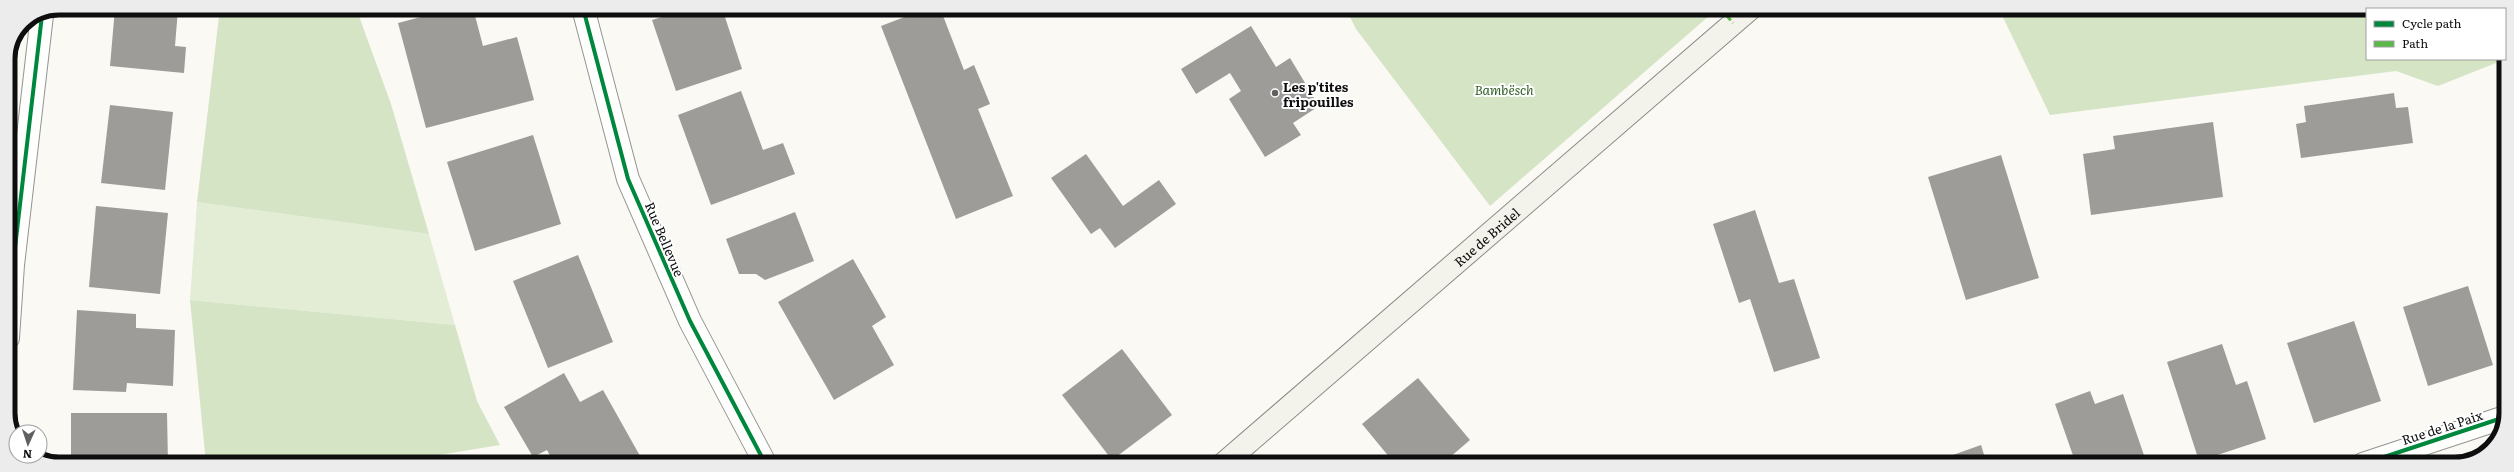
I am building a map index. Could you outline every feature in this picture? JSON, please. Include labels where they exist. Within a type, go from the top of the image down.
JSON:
[{"type":"main road","name":"Rue de Bridel","points":[[1231,457],[1743,15]]},
{"type":"street","name":"Rue Bellevue","points":[[585,15],[628,179],[690,321],[762,457]]},
{"type":"street","points":[[15,248],[42,18]]},
{"type":"street","name":"Rue de la Paix","points":[[2384,457],[2498,419]]},
{"type":"green space","points":[[219,15],[359,15],[391,104],[429,234],[197,202]]},
{"type":"green space","name":"Bambësch","points":[[1349,15],[1710,15],[1490,206],[1356,29]]},
{"type":"green space","points":[[2002,15],[2366,15],[2366,60],[2499,60],[2499,62],[2438,86],[2396,71],[2050,115]]},
{"type":"green space","points":[[197,202],[429,234],[455,325],[190,300]]},
{"type":"green space","points":[[190,300],[455,325],[477,401],[500,445],[427,457],[205,457]]},
{"type":"building","points":[[114,15],[178,15],[175,46],[186,47],[184,73],[110,66]]},
{"type":"building","points":[[428,15],[475,15],[483,46],[517,37],[534,100],[426,128],[398,23]]},
{"type":"building","points":[[668,15],[724,15],[742,69],[676,91],[652,20]]},
{"type":"building","points":[[910,15],[943,15],[964,70],[974,65],[990,104],[978,109],[1013,196],[956,219],[881,26]]},
{"type":"building","name":"Les p'tites fripouilles","points":[[1251,26],[1276,67],[1290,58],[1319,106],[1293,123],[1301,135],[1265,157],[1229,99],[1241,91],[1230,73],[1196,94],[1181,69]]},
{"type":"building","points":[[741,91],[763,150],[783,143],[795,174],[711,205],[678,115]]},
{"type":"building","points":[[2394,93],[2396,108],[2408,107],[2413,143],[2301,158],[2296,124],[2306,122],[2304,106]]},
{"type":"building","points":[[110,105],[173,112],[165,190],[101,183]]},
{"type":"building","points":[[2213,122],[2223,197],[2091,215],[2083,154],[2115,149],[2113,136]]},
{"type":"building","points":[[533,135],[561,224],[475,251],[447,162]]},
{"type":"building","points":[[1086,154],[1123,206],[1159,180],[1176,204],[1115,248],[1100,228],[1091,234],[1051,178]]},
{"type":"building","points":[[2001,155],[2039,278],[1966,300],[1928,177]]},
{"type":"building","points":[[96,206],[168,213],[160,294],[89,287]]},
{"type":"building","points":[[1755,210],[1779,283],[1794,279],[1820,358],[1774,372],[1750,299],[1739,303],[1713,224]]},
{"type":"building","points":[[795,212],[814,261],[765,280],[756,274],[739,274],[726,239]]},
{"type":"building","points":[[578,255],[613,342],[548,368],[513,281]]},
{"type":"building","points":[[853,259],[886,317],[872,326],[894,365],[834,400],[778,302]]},
{"type":"building","points":[[2468,286],[2493,365],[2428,386],[2403,307]]},
{"type":"building","points":[[77,310],[136,314],[136,328],[175,330],[173,386],[127,383],[126,392],[73,390]]},
{"type":"building","points":[[2354,321],[2381,401],[2314,423],[2287,343]]},
{"type":"building","points":[[2222,344],[2236,385],[2247,381],[2266,439],[2211,457],[2198,457],[2167,362]]},
{"type":"building","points":[[1122,349],[1172,415],[1116,457],[1110,457],[1062,395]]},
{"type":"building","points":[[564,373],[580,402],[603,390],[641,457],[551,457],[547,450],[533,457],[504,407]]},
{"type":"building","points":[[1418,378],[1470,440],[1450,457],[1389,457],[1362,424]]},
{"type":"building","points":[[2090,391],[2095,404],[2123,394],[2145,457],[2074,457],[2055,404]]},
{"type":"building","points":[[71,413],[167,413],[168,457],[71,457]]},
{"type":"building","points":[[1981,445],[1985,457],[1947,457]]},
{"type":"marked path","points":[[1726,15],[1733,23]]},
{"type":"cycle path","points":[[585,15],[628,179],[690,321],[762,457]]},
{"type":"cycle path","points":[[15,248],[42,18]]},
{"type":"cycle path","points":[[2384,457],[2498,419]]},
{"type":"place","name":"Les p'tites fripouilles","points":[[1275,93]]}]
